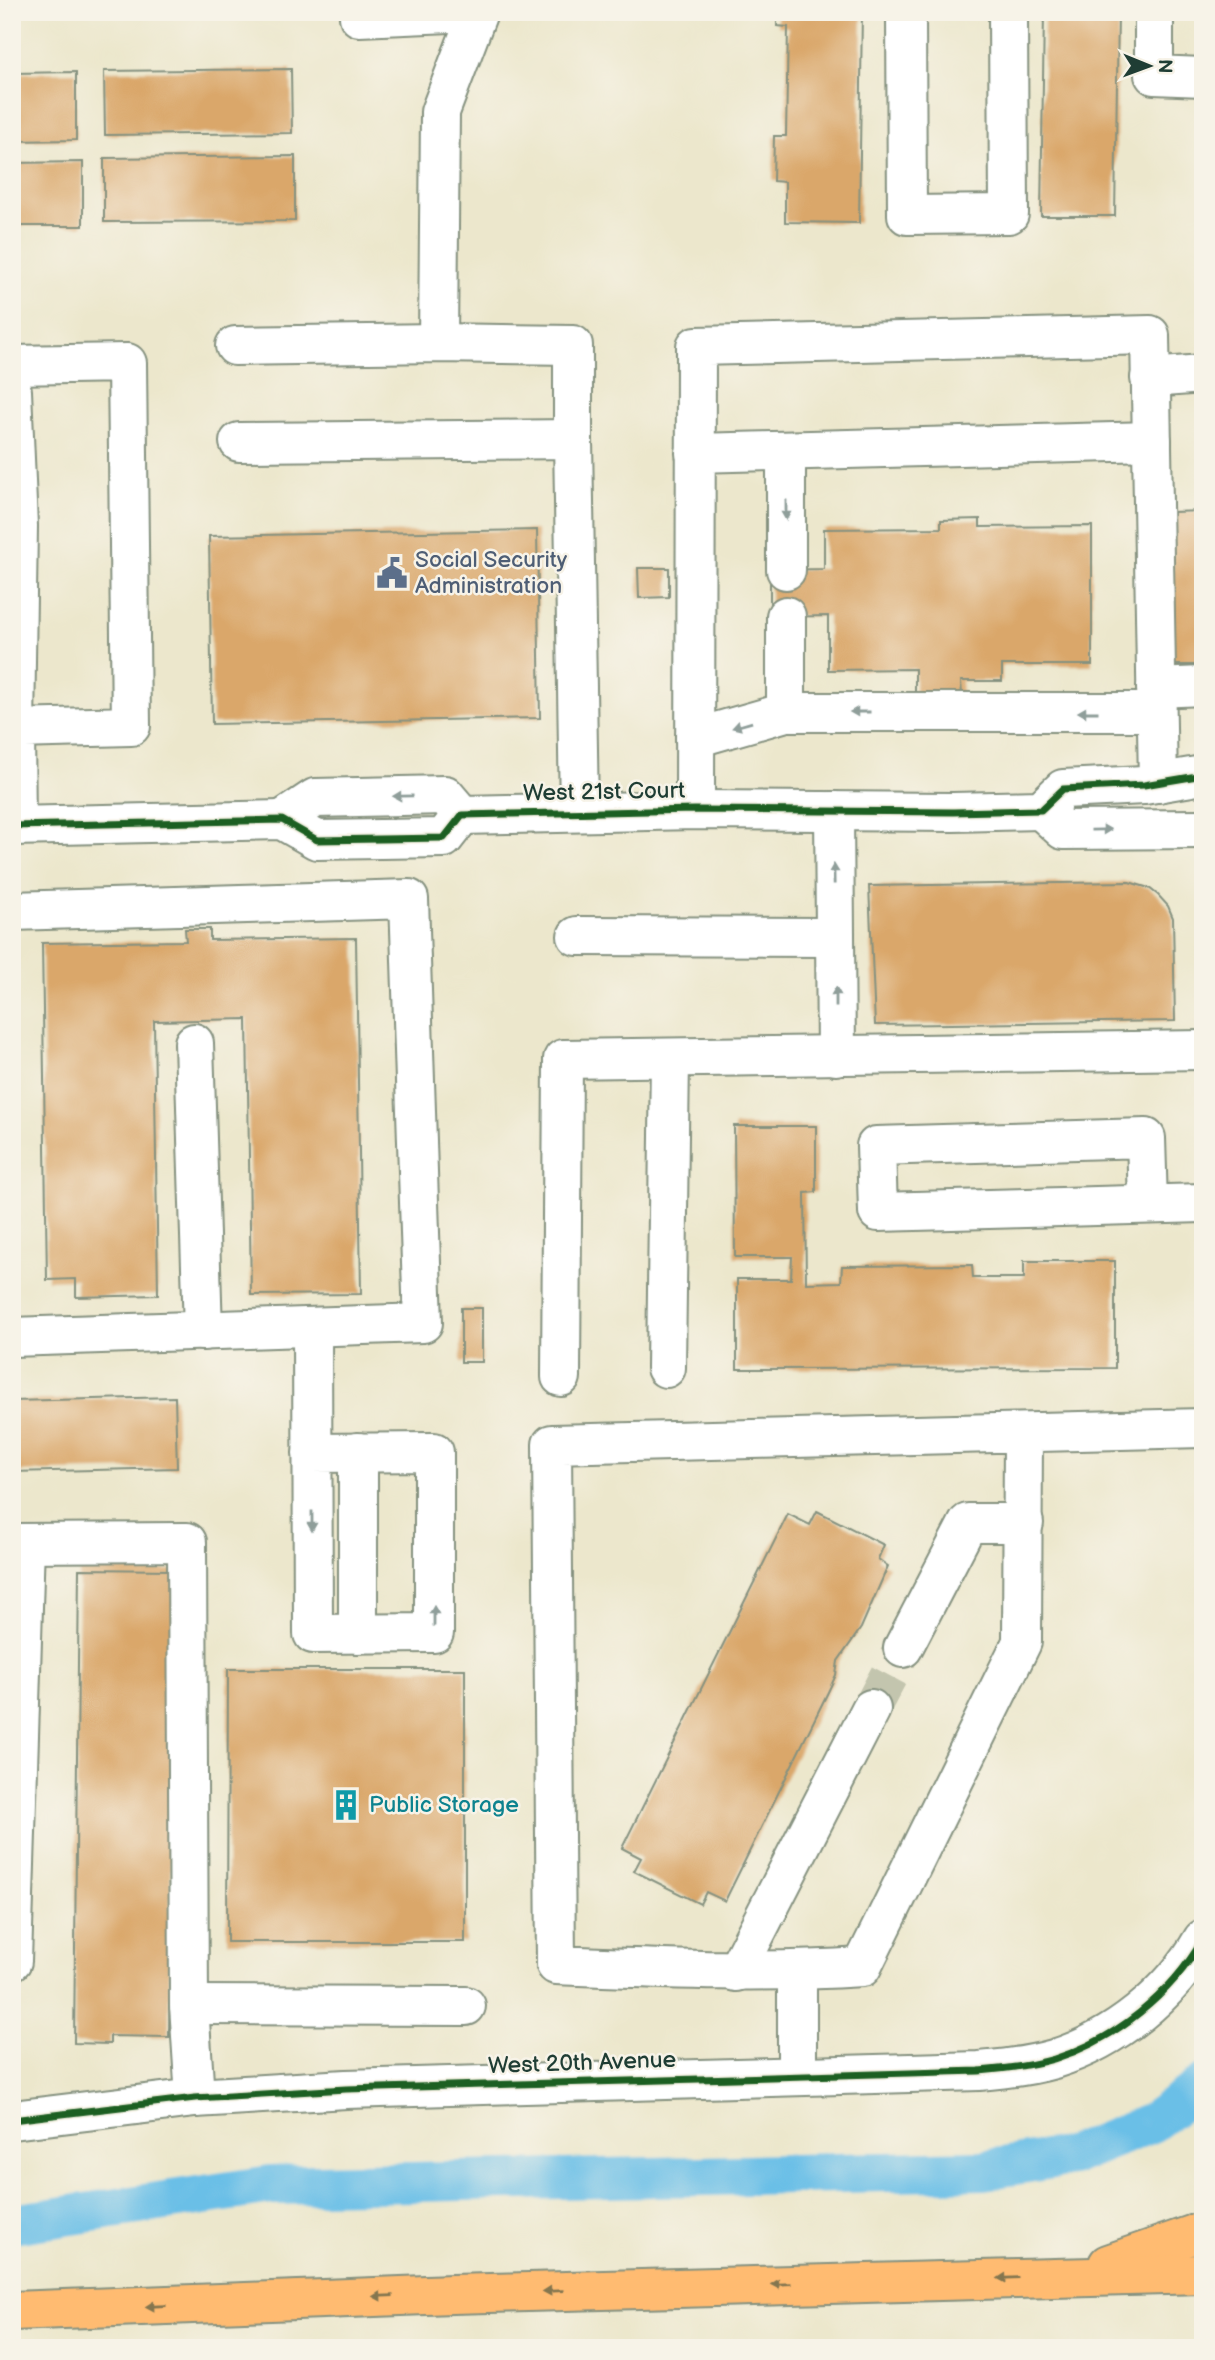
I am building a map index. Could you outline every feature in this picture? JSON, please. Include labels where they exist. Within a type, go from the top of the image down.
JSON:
[{"type":"highway","points":[[1076,2276],[1203,2231]]},
{"type":"highway","points":[[12,2311],[466,2293],[1203,2274]]},
{"type":"street","points":[[359,17],[476,12],[440,112],[438,343]]},
{"type":"street","points":[[906,12],[907,215],[1009,215],[1008,12]]},
{"type":"street","points":[[1154,12],[1154,75],[1203,77]]},
{"type":"street","points":[[695,810],[696,346],[1150,335],[1158,783]]},
{"type":"street","points":[[235,346],[438,343],[573,345],[579,812]]},
{"type":"street","points":[[12,365],[127,363],[131,726],[15,729]]},
{"type":"street","points":[[1150,378],[1203,374]]},
{"type":"street","points":[[12,391],[15,526],[14,826]]},
{"type":"street","points":[[239,442],[573,439]]},
{"type":"street","points":[[695,453],[1152,441]]},
{"type":"street","points":[[786,451],[786,570]]},
{"type":"street","points":[[786,616],[786,712]]},
{"type":"street","points":[[695,738],[786,712],[1156,700],[1203,686]]},
{"type":"street","points":[[1203,775],[1158,783],[1063,789],[1041,810],[1063,830],[1203,829]]},
{"type":"street","name":"West 21st Court","points":[[14,826],[282,821],[317,840],[444,838],[462,815],[695,810],[1041,810]]},
{"type":"street","points":[[834,811],[836,1056]]},
{"type":"street","points":[[12,911],[409,899],[423,1323],[12,1337]]},
{"type":"street","points":[[577,936],[835,937]]},
{"type":"street","points":[[194,1043],[203,1331]]},
{"type":"street","points":[[562,1377],[563,1059],[1203,1050]]},
{"type":"street","points":[[666,1368],[670,1058]]},
{"type":"street","points":[[1148,1204],[1146,1138],[876,1146],[877,1212],[1203,1203]]},
{"type":"street","points":[[312,1327],[312,1453],[313,1634],[434,1633],[434,1452],[312,1453]]},
{"type":"street","points":[[1023,1433],[1022,1642],[862,1967],[797,1972],[736,1972],[556,1965],[552,1444],[1203,1428]]},
{"type":"street","points":[[358,1452],[358,1634]]},
{"type":"street","points":[[903,1648],[968,1523],[1024,1524]]},
{"type":"street","points":[[12,1961],[19,1543],[187,1542],[189,2005],[195,2098]]},
{"type":"street","points":[[736,1972],[871,1709]]},
{"type":"street","name":"West 20th Avenue","points":[[12,2120],[195,2098],[360,2088],[979,2071],[1032,2065],[1097,2041],[1140,2012],[1186,1965],[1203,1939]]},
{"type":"street","points":[[797,1972],[797,2076]]},
{"type":"street","points":[[189,2005],[466,2006]]},
{"type":"building","points":[[777,12],[862,12],[859,223],[785,222],[785,182],[773,181],[774,136],[786,136],[788,27],[777,26]]},
{"type":"building","points":[[1044,12],[1118,12],[1115,216],[1041,216]]},
{"type":"building","points":[[291,69],[292,133],[105,135],[104,71]]},
{"type":"building","points":[[76,72],[76,140],[12,141],[12,73]]},
{"type":"building","points":[[295,156],[295,221],[104,222],[104,158]]},
{"type":"building","points":[[83,162],[83,226],[12,226],[12,163]]},
{"type":"building","points":[[1203,511],[1203,665],[1173,665],[1172,512]]},
{"type":"building","points":[[980,519],[980,527],[1092,526],[1092,665],[1002,665],[1002,681],[961,681],[962,695],[915,696],[915,669],[828,670],[828,616],[770,617],[770,570],[824,569],[824,529],[941,528],[941,520]]},
{"type":"building","points":[[537,530],[540,718],[212,724],[209,536]]},
{"type":"building","points":[[638,568],[669,568],[669,597],[639,598]]},
{"type":"building","points":[[1129,882],[1149,888],[1158,895],[1168,906],[1173,918],[1175,1021],[875,1025],[869,886]]},
{"type":"building","points":[[185,929],[210,929],[210,940],[356,938],[361,1294],[251,1295],[247,1019],[154,1021],[158,1295],[76,1297],[76,1279],[47,1280],[42,943],[186,941]]},
{"type":"building","points":[[734,1126],[816,1126],[816,1192],[805,1193],[806,1283],[841,1282],[842,1266],[972,1265],[973,1278],[1024,1278],[1024,1261],[1115,1261],[1115,1368],[737,1369],[737,1279],[791,1279],[792,1257],[735,1257]]},
{"type":"building","points":[[461,1308],[482,1308],[482,1362],[461,1362]]},
{"type":"building","points":[[175,1397],[177,1468],[12,1472],[12,1401]]},
{"type":"building","points":[[817,1511],[884,1545],[878,1559],[888,1566],[861,1628],[838,1661],[836,1675],[828,1692],[725,1901],[706,1892],[700,1904],[634,1871],[641,1858],[622,1848],[788,1514],[810,1525]]},
{"type":"building","points":[[79,1569],[174,1570],[169,2037],[110,2036],[110,2044],[74,2043]]},
{"type":"building","name":"Public Storage","points":[[228,1669],[465,1669],[465,1942],[227,1942]]},
{"type":"waterway","points":[[12,2224],[271,2185],[983,2170],[1071,2156],[1151,2123],[1203,2085]]},
{"type":"tunnel","points":[[871,1709],[903,1648]]},
{"type":"cycle path","points":[[12,826],[282,820],[317,840],[444,838],[462,815],[695,810],[1041,810],[1063,789],[1144,785],[1203,775]]},
{"type":"cycle path","points":[[12,2120],[195,2098],[346,2089],[979,2071],[1017,2067],[1077,2051],[1120,2027],[1158,1997],[1175,1979],[1203,1939]]},
{"type":"place","name":"Social Security Administration","points":[[392,573]]},
{"type":"place","name":"Public Storage","points":[[346,1805]]}]
